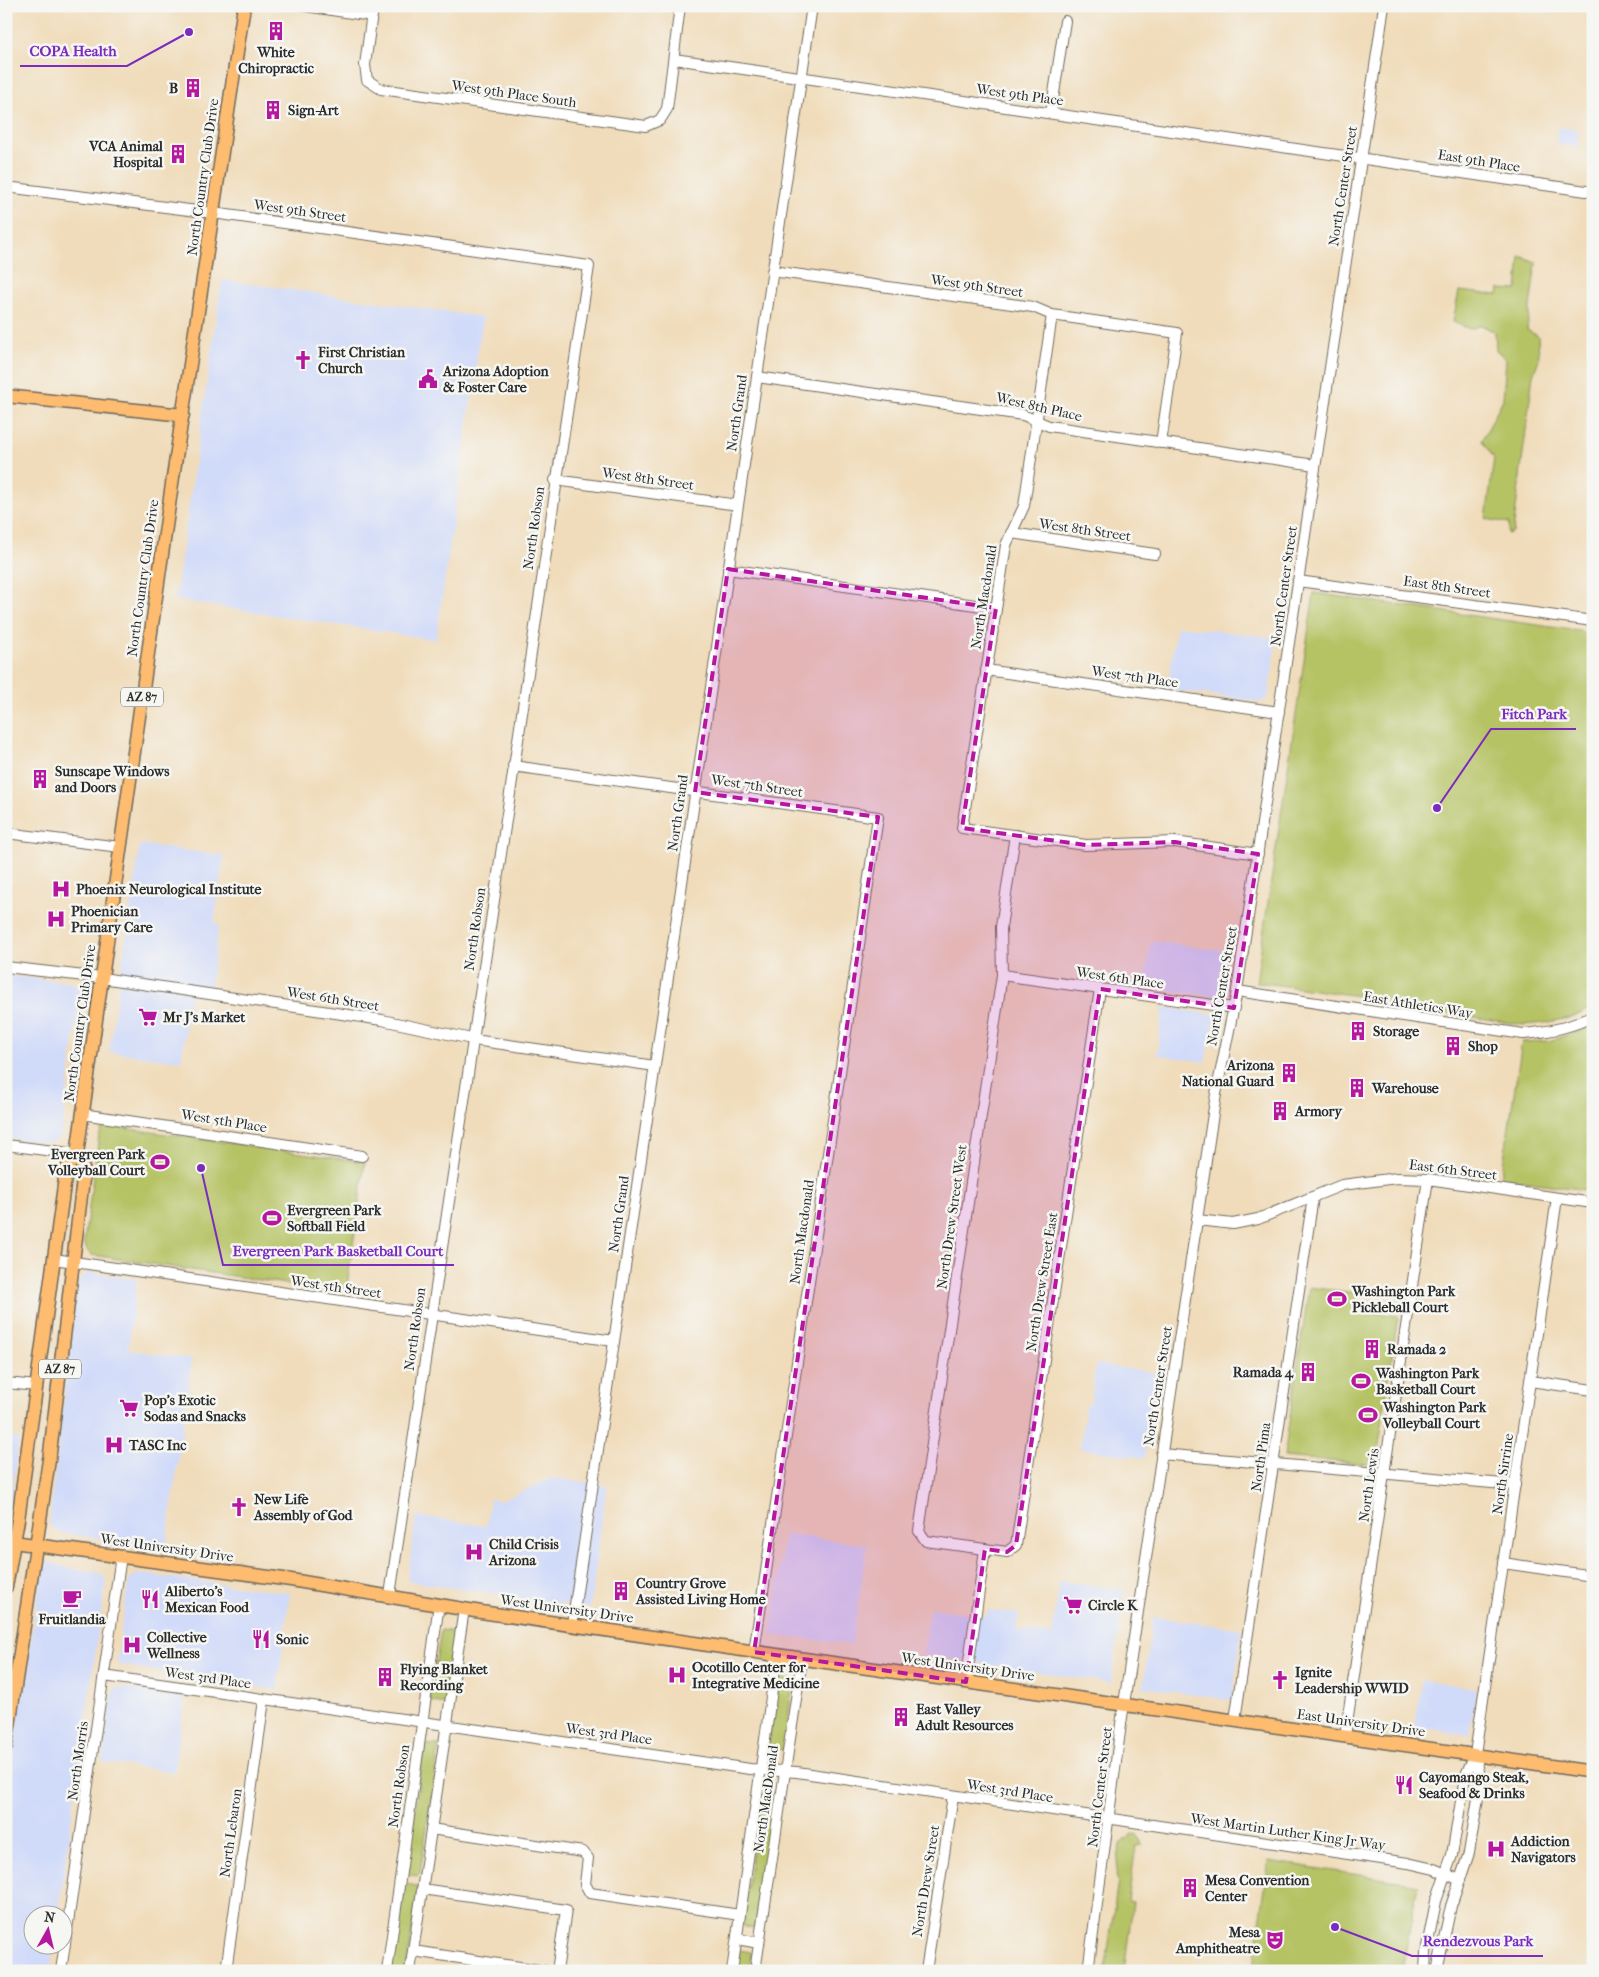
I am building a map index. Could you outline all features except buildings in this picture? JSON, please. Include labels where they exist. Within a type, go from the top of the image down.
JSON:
[{"type":"main road","name":"North Country Club Drive","points":[[6,1587],[10,1541],[37,1386],[67,1168],[77,1154],[120,847],[244,6]]},
{"type":"main road","points":[[6,396],[183,415]]},
{"type":"main road","name":"North Country Club Drive","points":[[6,1746],[36,1545],[84,1171],[77,1154]]},
{"type":"main road","name":"West University Drive","points":[[10,1541],[390,1595],[464,1609],[1124,1705]]},
{"type":"main road","name":"East University Drive","points":[[1124,1705],[1593,1772]]},
{"type":"street","points":[[305,6],[373,11]]},
{"type":"street","points":[[674,59],[680,6]]},
{"type":"street","name":"North Grand","points":[[572,1625],[812,6]]},
{"type":"street","name":"North Center Street","points":[[1088,1971],[1110,1820],[1124,1705],[1161,1454],[1216,1094],[1237,991],[1384,6]]},
{"type":"street","name":"West 9th Place South","points":[[373,11],[366,65],[367,80],[381,89],[646,126],[660,120],[667,109],[674,59]]},
{"type":"street","points":[[1051,113],[1065,21]]},
{"type":"street","name":"West 9th Place","points":[[674,59],[1362,157]]},
{"type":"street","name":"East 9th Place","points":[[1362,157],[1593,192]]},
{"type":"street","name":"West 9th Street","points":[[6,187],[213,213],[589,266]]},
{"type":"street","name":"North Robson","points":[[390,1595],[555,480],[589,266]]},
{"type":"street","name":"West 9th Street","points":[[772,271],[1033,308],[1052,315],[1177,333],[1161,443]]},
{"type":"street","name":"North Macdonald","points":[[1015,835],[962,828],[1006,545],[1024,506],[1052,315]]},
{"type":"street","name":"West 8th Place","points":[[756,377],[1023,415],[1048,426],[1315,465]]},
{"type":"street","name":"West 8th Street","points":[[555,480],[738,505]]},
{"type":"street","name":"West 8th Street","points":[[1012,533],[1155,554]]},
{"type":"street","points":[[728,569],[996,608]]},
{"type":"street","name":"East 8th Street","points":[[1298,580],[1593,621]]},
{"type":"street","name":"West 7th Place","points":[[986,670],[1279,712]]},
{"type":"street","name":"West 7th Street","points":[[513,766],[878,817]]},
{"type":"street","name":"North Macdonald","points":[[754,1652],[878,817]]},
{"type":"street","points":[[6,833],[120,847]]},
{"type":"street","points":[[1015,835],[1086,845],[1175,842],[1258,854]]},
{"type":"street","name":"North Drew Street West","points":[[985,1549],[926,1540],[919,1531],[1002,975],[1001,927],[1015,835]]},
{"type":"street","name":"West 6th Street","points":[[6,967],[102,978],[382,1020],[472,1039],[654,1066]]},
{"type":"street","name":"West 6th Place","points":[[1002,975],[1234,1008]]},
{"type":"street","name":"North Drew Street East","points":[[985,1549],[1007,1552],[1016,1545],[1100,989]]},
{"type":"street","name":"East Athletics Way","points":[[1237,991],[1523,1034],[1545,1032],[1577,1025],[1593,1016]]},
{"type":"street","name":"West 5th Place","points":[[82,1114],[362,1156]]},
{"type":"street","points":[[6,1145],[77,1154]]},
{"type":"street","name":"East 6th Street","points":[[1197,1220],[1233,1224],[1258,1219],[1342,1185],[1371,1180],[1428,1179],[1593,1203]]},
{"type":"street","name":"North Lewis","points":[[1345,1736],[1428,1179]]},
{"type":"street","name":"North Pima","points":[[1236,1720],[1313,1197]]},
{"type":"street","name":"North Sirrine","points":[[1475,1754],[1557,1198]]},
{"type":"street","name":"West 5th Street","points":[[54,1258],[614,1341]]},
{"type":"street","points":[[1530,1381],[1593,1390]]},
{"type":"street","points":[[6,1383],[37,1386]]},
{"type":"street","points":[[1161,1454],[1515,1485]]},
{"type":"street","points":[[966,1682],[985,1549]]},
{"type":"street","name":"North Morris","points":[[61,1971],[122,1556]]},
{"type":"street","points":[[1503,1563],[1593,1576]]},
{"type":"street","name":"North Robson","points":[[387,1971],[439,1604]]},
{"type":"street","points":[[410,1971],[464,1609]]},
{"type":"street","name":"North MacDonald","points":[[732,1971],[777,1655]]},
{"type":"street","name":"North MacDonald","points":[[755,1971],[802,1659]]},
{"type":"street","name":"West 3rd Place","points":[[104,1676],[762,1770],[784,1771],[1110,1820]]},
{"type":"street","name":"North Lebaron","points":[[226,1971],[264,1700]]},
{"type":"street","points":[[1425,1971],[1430,1926],[1436,1901],[1455,1844],[1465,1777],[1475,1754]]},
{"type":"street","points":[[1437,1971],[1451,1906],[1470,1853],[1481,1780],[1475,1754]]},
{"type":"street","name":"North Drew Street","points":[[926,1971],[954,1796]]},
{"type":"street","name":"West Martin Luther King Jr Way","points":[[1110,1820],[1408,1863],[1460,1880]]},
{"type":"street","points":[[431,1829],[583,1852],[588,1858],[585,1884],[590,1893],[740,1915]]},
{"type":"street","points":[[422,1890],[566,1910],[558,1971]]},
{"type":"street","points":[[737,1939],[760,1943]]},
{"type":"street","points":[[413,1951],[546,1971]]},
{"type":"highlighted area","points":[[728,569],[996,608],[962,828],[1086,845],[1175,842],[1258,854],[1234,1008],[1100,989],[1016,1545],[1007,1552],[985,1549],[966,1682],[754,1652],[878,817],[695,792]]},
{"type":"shaded area","points":[[1558,127],[1579,130],[1577,147],[1556,144]]},
{"type":"shaded area","points":[[222,280],[483,317],[436,640],[175,600]]},
{"type":"shaded area","points":[[1177,626],[1277,638],[1268,698],[1262,702],[1167,689]]},
{"type":"shaded area","points":[[140,844],[224,856],[214,923],[219,924],[210,987],[192,985],[181,1061],[109,1052]]},
{"type":"shaded area","points":[[1151,941],[1226,951],[1219,997],[1144,987]]},
{"type":"shaded area","points":[[6,975],[67,982],[75,985],[80,992],[62,1132],[57,1140],[49,1143],[6,1138]]},
{"type":"shaded area","points":[[1163,1007],[1216,1015],[1205,1062],[1157,1055]]},
{"type":"shaded area","points":[[89,1272],[137,1280],[128,1350],[192,1359],[166,1548],[62,1533],[53,1529],[49,1524],[77,1286],[79,1280]]},
{"type":"shaded area","points":[[1096,1364],[1157,1373],[1144,1458],[1080,1449],[1086,1404],[1090,1405]]},
{"type":"shaded area","points":[[6,1437],[19,1439],[10,1511],[6,1519]]},
{"type":"shaded area","points":[[552,1478],[607,1485],[590,1608],[407,1581],[416,1516],[486,1526],[490,1499],[501,1501]]},
{"type":"shaded area","points":[[785,1534],[867,1545],[852,1645],[771,1634]]},
{"type":"shaded area","points":[[49,1562],[67,1568],[97,1572],[106,1579],[59,1904],[22,1904],[22,1954],[53,1954],[50,1971],[6,1971],[6,1800],[43,1567]]},
{"type":"shaded area","points":[[139,1574],[290,1593],[277,1690],[119,1665],[117,1660],[127,1590],[129,1581],[133,1576]]},
{"type":"shaded area","points":[[1060,1581],[1124,1590],[1111,1683],[923,1655],[930,1608],[986,1616],[988,1610],[1019,1614],[1016,1630],[1052,1635]]},
{"type":"shaded area","points":[[1153,1617],[1242,1629],[1232,1700],[1143,1687]]},
{"type":"shaded area","points":[[1422,1680],[1476,1688],[1470,1735],[1415,1727]]},
{"type":"shaded area","points":[[118,1687],[185,1696],[174,1772],[102,1762],[112,1696],[114,1690]]},
{"type":"green space","points":[[1520,256],[1536,262],[1527,330],[1538,336],[1539,359],[1533,375],[1513,532],[1508,534],[1509,523],[1486,519],[1494,458],[1482,441],[1503,399],[1506,359],[1496,350],[1495,332],[1481,325],[1470,329],[1453,322],[1459,291],[1498,295],[1499,289],[1517,290]]},
{"type":"green space","points":[[1314,593],[1593,633],[1593,1007],[1574,1017],[1524,1025],[1421,1009],[1366,997],[1256,982]]},
{"type":"green space","points":[[1593,1026],[1593,1191],[1501,1178],[1522,1042],[1549,1041]]},
{"type":"green space","points":[[109,1126],[365,1162],[346,1293],[92,1255],[87,1251],[84,1242],[99,1136],[102,1129]]},
{"type":"green space","points":[[1309,1287],[1357,1293],[1355,1310],[1398,1316],[1376,1465],[1284,1457]]},
{"type":"green space","points":[[441,1630],[455,1632],[446,1704],[432,1702],[430,1699]]},
{"type":"green space","points":[[779,1678],[793,1681],[784,1750],[768,1747]]},
{"type":"green space","points":[[424,1744],[438,1745],[439,1748],[420,1873],[417,1876],[407,1874],[406,1871]]},
{"type":"green space","points":[[761,1792],[776,1794],[777,1798],[757,1928],[744,1927],[742,1924]]},
{"type":"green space","points":[[1132,1834],[1138,1835],[1142,1845],[1136,1846],[1128,1901],[1133,1902],[1124,1971],[1105,1971],[1118,1881],[1116,1876],[1120,1844]]},
{"type":"green space","points":[[1269,1861],[1418,1884],[1402,1971],[1253,1971]]},
{"type":"green space","points":[[405,1884],[417,1886],[418,1889],[406,1971],[391,1971]]},
{"type":"green space","points":[[740,1950],[751,1952],[750,1971],[736,1971]]},
{"type":"place","name":"White Chiropractic","points":[[276,31]]},
{"type":"place","name":"COPA Health","points":[[189,32]]},
{"type":"place","name":"B","points":[[193,88]]},
{"type":"place","name":"Sign-Art","points":[[273,110]]},
{"type":"place","name":"VCA Animal Hospital","points":[[178,154]]},
{"type":"place","name":"First Christian Church","points":[[303,360]]},
{"type":"place","name":"Arizona Adoption & Foster Care","points":[[428,379]]},
{"type":"place","name":"Sunscape Windows and Doors","points":[[40,779]]},
{"type":"place","name":"Fitch Park","points":[[1437,808]]},
{"type":"place","name":"Phoenix Neurological Institute","points":[[61,889]]},
{"type":"place","name":"Phoenician Primary Care","points":[[56,919]]},
{"type":"place","name":"Mr J's Market","points":[[148,1017]]},
{"type":"place","name":"Storage","points":[[1358,1031]]},
{"type":"place","name":"Shop","points":[[1453,1046]]},
{"type":"place","name":"Arizona National Guard","points":[[1289,1073]]},
{"type":"place","name":"Warehouse","points":[[1357,1088]]},
{"type":"place","name":"Armory","points":[[1280,1111]]},
{"type":"place","name":"Evergreen Park Volleyball Court","points":[[160,1162]]},
{"type":"place","name":"Evergreen Park Basketball Court","points":[[201,1168]]},
{"type":"place","name":"Evergreen Park Softball Field","points":[[272,1218]]},
{"type":"place","name":"Washington Park Pickleball Court","points":[[1337,1299]]},
{"type":"place","name":"Ramada 2","points":[[1372,1349]]},
{"type":"place","name":"Ramada 4","points":[[1308,1372]]},
{"type":"place","name":"Washington Park Basketball Court","points":[[1361,1381]]},
{"type":"place","name":"Pop's Exotic Sodas and Snacks","points":[[129,1408]]},
{"type":"place","name":"Washington Park Volleyball Court","points":[[1368,1415]]},
{"type":"place","name":"TASC Inc","points":[[114,1445]]},
{"type":"place","name":"New Life Assembly of God","points":[[239,1507]]},
{"type":"place","name":"Child Crisis Arizona","points":[[474,1552]]},
{"type":"place","name":"Country Grove Assisted Living Home","points":[[621,1591]]},
{"type":"place","name":"Fruitlandia","points":[[72,1598]]},
{"type":"place","name":"Aliberto's Mexican Food","points":[[150,1599]]},
{"type":"place","name":"Circle K","points":[[1073,1605]]},
{"type":"place","name":"Sonic","points":[[261,1639]]},
{"type":"place","name":"Collective Wellness","points":[[132,1645]]},
{"type":"place","name":"Ocotillo Center for Integrative Medicine","points":[[677,1675]]},
{"type":"place","name":"Flying Blanket Recording","points":[[385,1677]]},
{"type":"place","name":"Ignite Leadership WWID","points":[[1280,1680]]},
{"type":"place","name":"East Valley Adult Resources","points":[[901,1717]]},
{"type":"place","name":"Cayomango Steak, Seafood & Drinks","points":[[1404,1785]]},
{"type":"place","name":"Addiction Navigators","points":[[1496,1849]]},
{"type":"place","name":"Mesa Convention Center","points":[[1190,1888]]},
{"type":"place","name":"Rendezvous Park","points":[[1335,1927]]},
{"type":"place","name":"Mesa Amphitheatre","points":[[1275,1940]]}]
